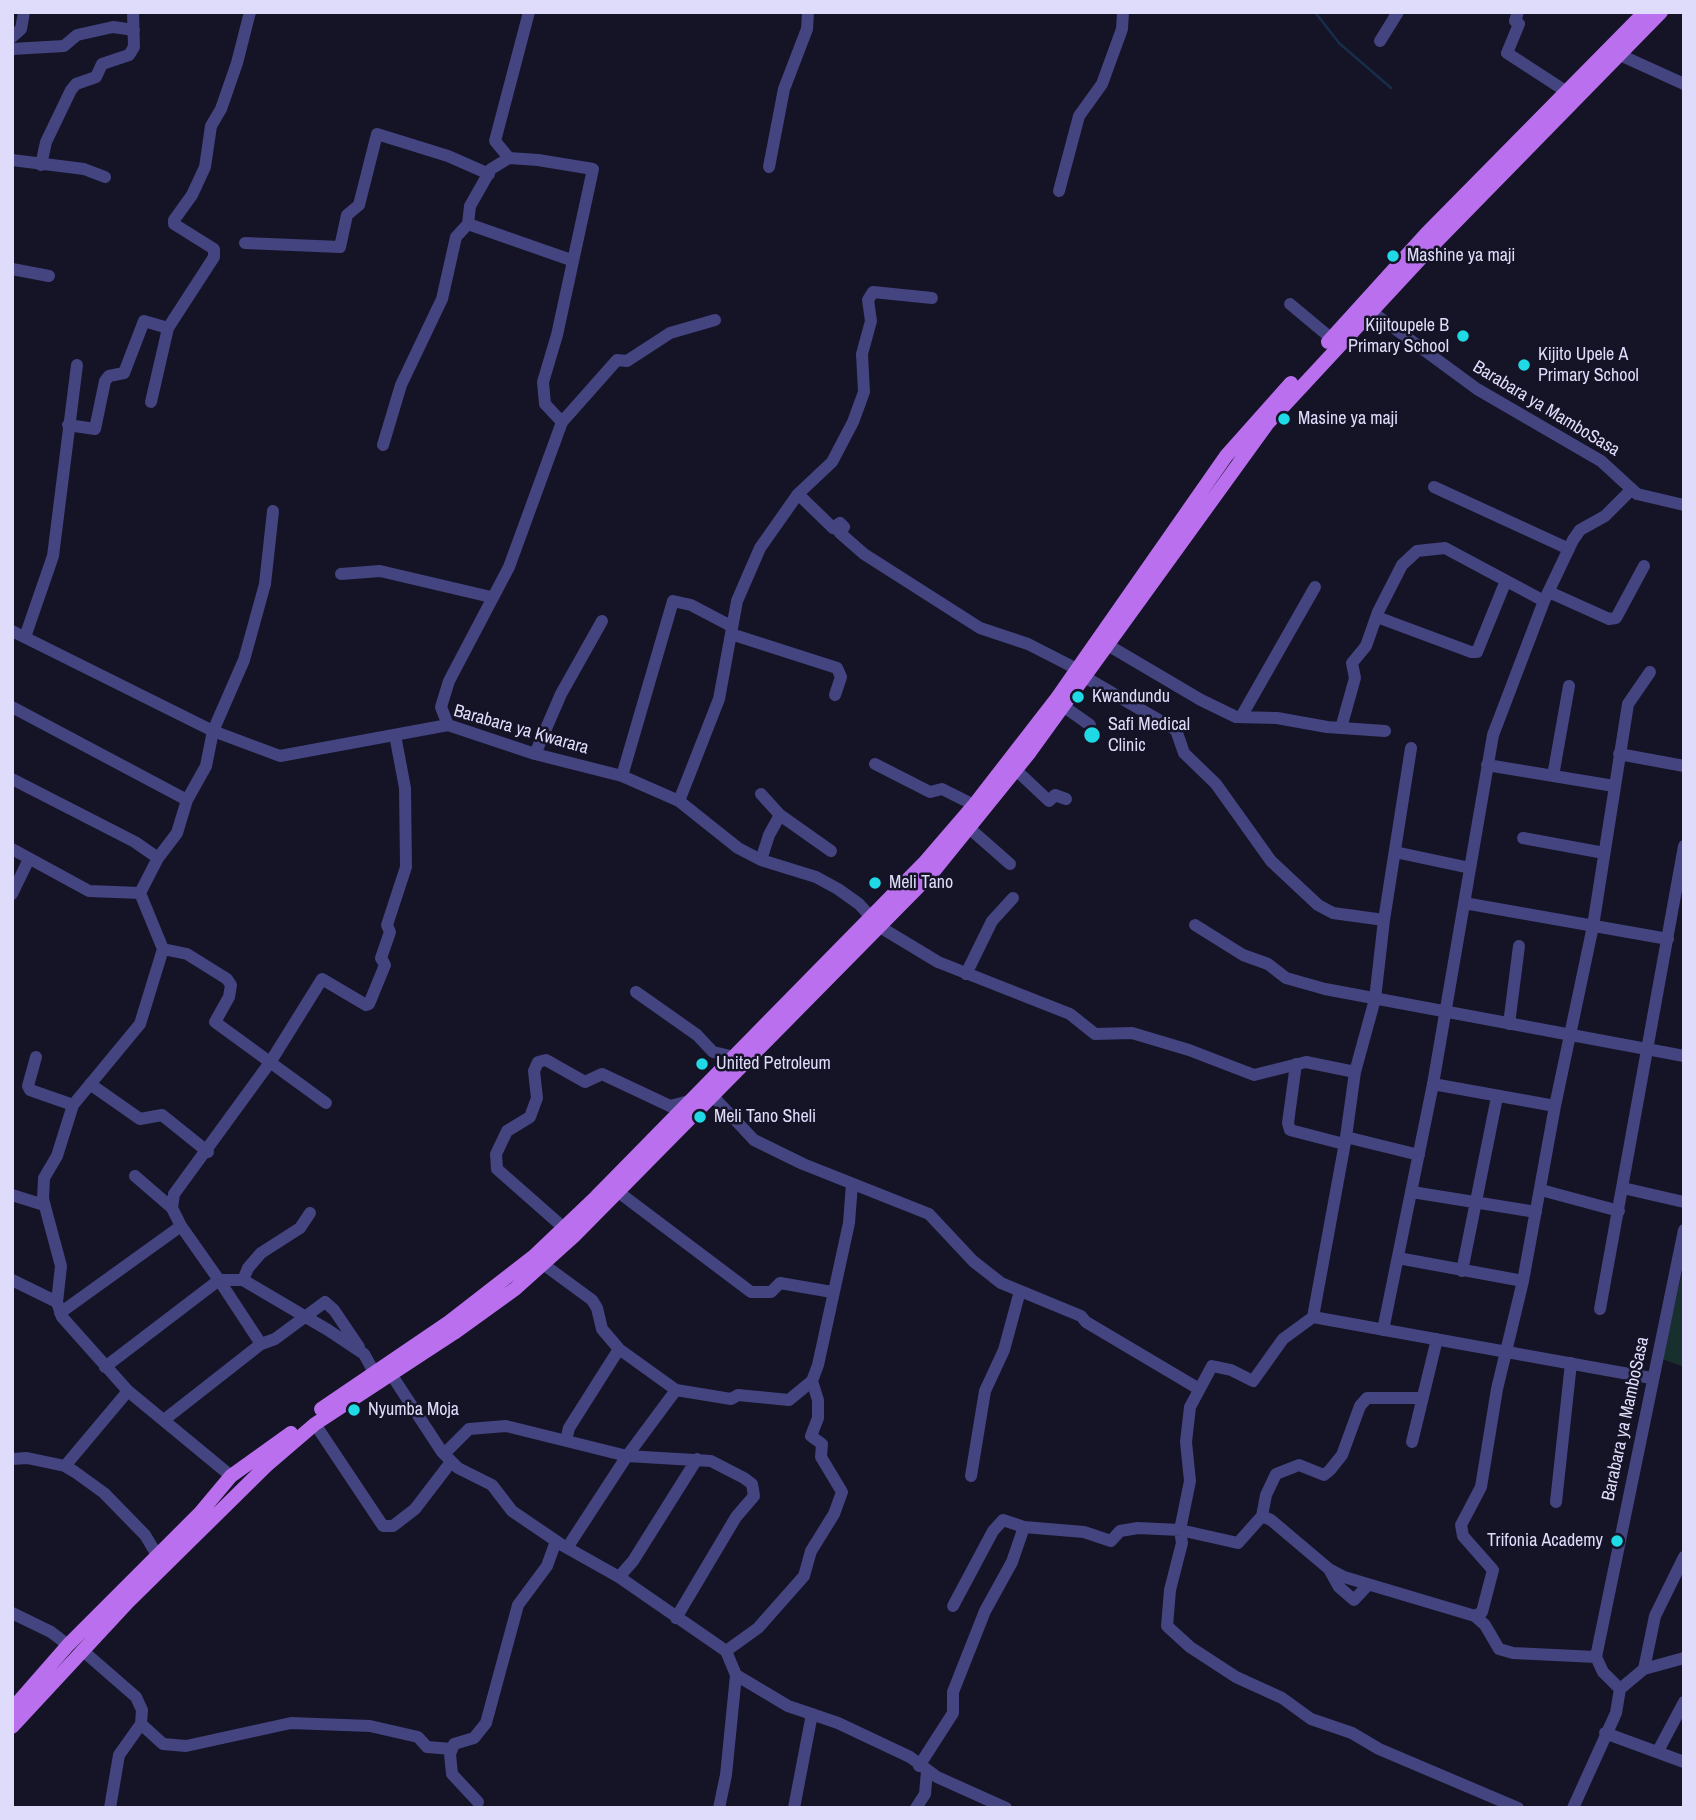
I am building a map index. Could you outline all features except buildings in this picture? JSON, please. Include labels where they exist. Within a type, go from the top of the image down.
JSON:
[{"type":"main road","points":[[945,848],[974,805],[1057,698],[1106,644],[1268,422],[1366,308],[1645,12]]},
{"type":"main road","points":[[12,1727],[75,1647],[232,1476],[515,1289],[617,1191],[708,1091],[945,848],[969,828],[1063,706],[1079,672],[1226,456],[1332,339],[1661,12]]},
{"type":"main road","points":[[12,1709],[225,1505],[316,1424],[508,1279],[564,1228],[691,1100],[708,1091],[735,1057],[875,921]]},
{"type":"street","points":[[12,37],[21,29],[24,12]]},
{"type":"street","points":[[41,165],[46,142],[71,90],[76,85],[96,77],[102,64],[130,55],[134,47],[134,12]]},
{"type":"street","points":[[151,402],[168,328],[216,252],[174,224],[174,220],[192,195],[205,166],[211,126],[237,63],[250,12]]},
{"type":"street","points":[[529,12],[495,141],[509,158],[593,169],[543,382],[545,404],[562,422]]},
{"type":"street","points":[[769,167],[784,89],[790,67],[807,29],[808,12]]},
{"type":"street","points":[[1059,191],[1079,116],[1102,84],[1122,29],[1123,12]]},
{"type":"street","points":[[1380,41],[1398,12]]},
{"type":"street","points":[[1518,12],[1515,21],[1518,24],[1507,53],[1567,92]]},
{"type":"street","points":[[12,49],[64,46],[77,35],[113,27],[134,30]]},
{"type":"street","points":[[1619,55],[1684,84]]},
{"type":"street","points":[[245,243],[340,247],[347,215],[359,205],[377,134],[448,156],[488,174]]},
{"type":"street","points":[[383,445],[401,385],[442,299],[456,237],[468,224],[470,206],[488,174],[509,158]]},
{"type":"street","points":[[12,160],[85,169],[105,177]]},
{"type":"street","points":[[468,224],[571,260]]},
{"type":"street","points":[[12,270],[49,276]]},
{"type":"street","points":[[679,801],[719,699],[737,601],[760,548],[798,494],[832,462],[853,422],[863,392],[862,354],[871,321],[868,300],[873,292],[932,298]]},
{"type":"street","points":[[1290,304],[1332,339]]},
{"type":"street","name":"Barabara ya MamboSasa","points":[[1366,308],[1477,389],[1601,461],[1618,474],[1631,490],[1648,498],[1684,505]]},
{"type":"street","points":[[448,725],[441,707],[449,681],[509,567],[562,422],[617,360],[627,361],[670,333],[715,320]]},
{"type":"street","points":[[68,425],[97,427],[105,381],[109,376],[124,373],[144,321],[168,328]]},
{"type":"street","points":[[25,637],[53,556],[77,365]]},
{"type":"street","points":[[1434,487],[1569,549]]},
{"type":"street","points":[[1383,1330],[1433,1084],[1493,735],[1547,596],[1569,549],[1580,530],[1605,516],[1631,490]]},
{"type":"street","points":[[798,494],[833,528],[840,523],[844,527],[840,533],[864,554],[980,628],[1028,644],[1176,730],[1184,753],[1216,784],[1271,861],[1318,905],[1333,913],[1384,920]]},
{"type":"street","points":[[59,1308],[61,1266],[44,1205],[44,1178],[57,1156],[73,1105],[139,1024],[163,949],[140,894],[158,858],[177,833],[187,800],[206,766],[213,731],[244,660],[265,584],[273,510]]},
{"type":"street","points":[[1341,727],[1355,678],[1353,663],[1366,646],[1402,565],[1411,555],[1427,548],[1446,548],[1505,583],[1609,618],[1616,618],[1644,566]]},
{"type":"street","points":[[341,574],[380,571],[491,597]]},
{"type":"street","points":[[1377,617],[1477,652],[1505,583]]},
{"type":"street","points":[[1241,717],[1315,587]]},
{"type":"street","points":[[622,776],[673,601],[691,605],[731,630],[837,668],[841,677],[835,695]]},
{"type":"street","points":[[535,754],[561,694],[602,621]]},
{"type":"street","name":"Barabara ya Kwarara","points":[[12,631],[213,731],[280,756],[448,725],[535,754],[622,776],[679,801],[738,848],[761,860],[816,877],[838,889],[875,921],[938,962],[1070,1014],[1095,1034],[1132,1033],[1189,1050],[1254,1075],[1306,1062],[1355,1072]]},
{"type":"street","points":[[1106,644],[1201,700],[1241,717],[1276,718],[1385,731]]},
{"type":"street","points":[[1475,1616],[1482,1612],[1493,1570],[1463,1536],[1461,1525],[1481,1487],[1505,1350],[1523,1281],[1569,1035],[1593,926],[1628,704],[1650,671]]},
{"type":"street","points":[[1553,776],[1569,686]]},
{"type":"street","points":[[1063,706],[1090,724]]},
{"type":"street","points":[[12,707],[187,800]]},
{"type":"street","points":[[172,1208],[174,1194],[208,1152],[254,1081],[271,1061],[322,979],[366,1005],[369,1004],[385,965],[380,958],[390,932],[387,925],[406,867],[405,788],[395,734]]},
{"type":"street","points":[[1411,748],[1384,920],[1376,999],[1355,1072],[1313,1317],[1283,1339],[1253,1381],[1231,1370],[1212,1366],[1190,1407],[1186,1442],[1189,1481],[1180,1530],[1182,1543],[1170,1590],[1167,1626],[1189,1647],[1236,1677],[1282,1698],[1311,1719],[1352,1733],[1379,1749],[1518,1808]]},
{"type":"street","points":[[1619,754],[1684,766]]},
{"type":"street","points":[[875,764],[930,792],[942,789],[974,805]]},
{"type":"street","points":[[1487,765],[1614,786]]},
{"type":"street","points":[[1016,770],[1049,801],[1055,795],[1066,799]]},
{"type":"street","points":[[12,779],[135,842],[158,858]]},
{"type":"street","points":[[761,794],[780,815],[831,851]]},
{"type":"street","points":[[761,860],[769,835],[780,815]]},
{"type":"street","points":[[969,828],[1010,864]]},
{"type":"street","points":[[1523,838],[1604,853]]},
{"type":"street","points":[[1600,1310],[1668,939],[1679,906],[1684,846]]},
{"type":"street","points":[[12,849],[89,891],[140,894]]},
{"type":"street","points":[[1395,852],[1470,868]]},
{"type":"street","points":[[12,894],[29,859]]},
{"type":"street","points":[[966,974],[992,921],[1013,898]]},
{"type":"street","points":[[1464,903],[1668,939]]},
{"type":"street","points":[[1195,925],[1243,955],[1268,964],[1286,978],[1325,989],[1648,1052],[1684,1056]]},
{"type":"street","points":[[1508,1024],[1519,947]]},
{"type":"street","points":[[163,949],[187,954],[227,979],[231,985],[229,996],[215,1022],[326,1103]]},
{"type":"street","points":[[636,992],[696,1035],[713,1052],[735,1057]]},
{"type":"street","points":[[36,1057],[28,1086],[30,1090],[73,1105]]},
{"type":"street","points":[[564,1228],[497,1170],[496,1154],[507,1131],[530,1117],[537,1098],[534,1072],[538,1062],[546,1060],[585,1082],[603,1074],[670,1107],[691,1100]]},
{"type":"street","points":[[1296,1064],[1288,1123],[1290,1130],[1419,1155]]},
{"type":"street","points":[[90,1084],[140,1119],[162,1115],[208,1152]]},
{"type":"street","points":[[1433,1084],[1555,1106]]},
{"type":"street","points":[[708,1091],[754,1140],[803,1164],[929,1214],[973,1261],[1002,1283],[1082,1316],[1086,1322],[1199,1389]]},
{"type":"street","points":[[1462,1271],[1497,1097]]},
{"type":"street","points":[[135,1176],[172,1208],[181,1226],[261,1344]]},
{"type":"street","points":[[543,1264],[592,1300],[597,1308],[602,1329],[620,1349],[676,1390],[731,1399],[738,1395],[789,1401],[812,1381],[818,1366],[849,1223],[852,1184]]},
{"type":"street","points":[[1623,1188],[1684,1202]]},
{"type":"street","points":[[1541,1190],[1619,1211]]},
{"type":"street","points":[[617,1191],[751,1292],[771,1292],[780,1283],[832,1292]]},
{"type":"street","points":[[1412,1192],[1475,1200],[1536,1212]]},
{"type":"street","points":[[12,1195],[44,1205]]},
{"type":"street","points":[[243,1280],[248,1268],[261,1253],[300,1228],[310,1213]]},
{"type":"street","points":[[59,1308],[181,1226]]},
{"type":"street","name":"Barabara ya MamboSasa","points":[[1596,1657],[1651,1378],[1681,1258],[1684,1230]]},
{"type":"street","points":[[1398,1258],[1523,1281]]},
{"type":"street","points":[[12,1280],[59,1308],[105,1367],[128,1391],[232,1476]]},
{"type":"street","points":[[105,1367],[219,1280],[243,1280],[364,1354]]},
{"type":"street","points":[[971,1476],[985,1391],[1004,1350],[1020,1291]]},
{"type":"street","points":[[164,1420],[261,1344],[275,1339],[324,1302],[330,1304],[364,1354],[448,1458],[492,1485],[512,1511],[619,1577],[726,1651],[736,1675],[726,1775],[719,1808]]},
{"type":"street","points":[[1313,1317],[1651,1378]]},
{"type":"street","points":[[1412,1442],[1437,1339]]},
{"type":"street","points":[[566,1440],[569,1427],[620,1349]]},
{"type":"street","points":[[1556,1502],[1571,1363]]},
{"type":"street","points":[[726,1651],[758,1628],[804,1576],[811,1551],[834,1514],[842,1492],[821,1457],[822,1444],[811,1436],[818,1418],[818,1400],[812,1381]]},
{"type":"street","points":[[478,1802],[452,1774],[452,1749],[454,1744],[474,1738],[486,1723],[518,1605],[676,1390]]},
{"type":"street","points":[[65,1466],[128,1391]]},
{"type":"street","points":[[953,1606],[993,1531],[1003,1520],[1024,1527],[1084,1532],[1111,1541],[1120,1531],[1128,1529],[1180,1530],[1238,1542],[1262,1516],[1266,1495],[1276,1474],[1299,1465],[1324,1475],[1331,1470],[1342,1455],[1360,1406],[1367,1398],[1422,1398]]},
{"type":"street","points":[[316,1424],[383,1526],[393,1526],[415,1509],[464,1433],[481,1428],[506,1426],[626,1456],[697,1459],[725,1466],[752,1484],[755,1490],[676,1618]]},
{"type":"street","points":[[12,1459],[27,1458],[65,1466],[104,1493],[145,1535],[157,1555]]},
{"type":"street","points":[[619,1577],[633,1561],[697,1459]]},
{"type":"street","points":[[1262,1516],[1278,1525],[1329,1569],[1368,1586],[1475,1616],[1485,1625],[1499,1649],[1513,1653],[1596,1657],[1603,1672],[1620,1689]]},
{"type":"street","points":[[916,1808],[925,1794],[923,1768],[953,1713],[953,1692],[985,1611],[1012,1562],[1024,1527]]},
{"type":"street","points":[[1644,1669],[1655,1616],[1684,1557]]},
{"type":"street","points":[[1329,1569],[1339,1587],[1354,1600],[1368,1586]]},
{"type":"street","points":[[12,1613],[75,1647],[136,1697],[142,1710],[141,1724],[119,1755],[110,1808]]},
{"type":"street","points":[[1573,1808],[1616,1713],[1620,1689],[1644,1669],[1684,1658]]},
{"type":"street","points":[[736,1675],[788,1706],[838,1723],[1006,1808]]},
{"type":"street","points":[[1658,1751],[1684,1702]]},
{"type":"street","points":[[794,1808],[812,1714]]},
{"type":"street","points":[[141,1724],[163,1744],[186,1746],[291,1723],[370,1726],[418,1737],[428,1747],[452,1749]]},
{"type":"street","points":[[1605,1733],[1684,1762]]},
{"type":"green space","points":[[1684,1264],[1684,1367],[1662,1359]]},
{"type":"waterway","points":[[1315,12],[1339,43],[1391,88]]},
{"type":"place","name":"Mashine ya maji","points":[[1393,256]]},
{"type":"place","name":"Kijitoupele B Primary School","points":[[1463,336]]},
{"type":"place","name":"Kijito Upele A Primary School","points":[[1524,365]]},
{"type":"place","name":"Masine ya maji","points":[[1284,419]]},
{"type":"place","name":"Kwandundu","points":[[1078,697]]},
{"type":"place","name":"Safi Medical Clinic","points":[[1092,735]]},
{"type":"place","name":"Meli Tano","points":[[875,883]]},
{"type":"place","name":"United Petroleum","points":[[702,1064]]},
{"type":"place","name":"Meli Tano Sheli","points":[[700,1117]]},
{"type":"place","name":"Nyumba Moja","points":[[354,1410]]},
{"type":"place","name":"Trifonia Academy","points":[[1617,1541]]}]
